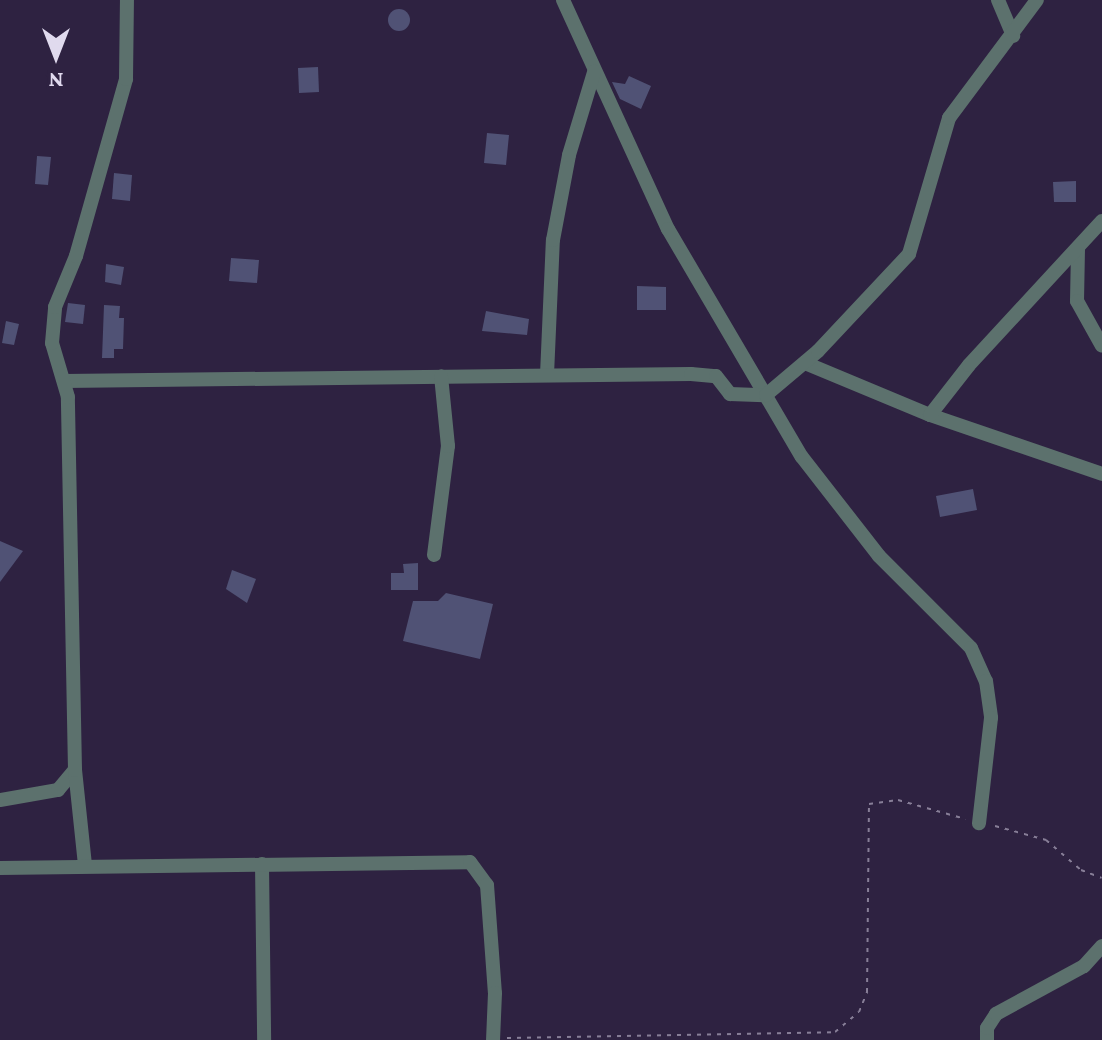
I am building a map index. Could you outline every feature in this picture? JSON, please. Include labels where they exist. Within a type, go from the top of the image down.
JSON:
[{"type":"street","points":[[85,865],[75,770],[70,435],[64,381],[52,343],[55,307],[76,256],[126,79],[127,0]]},
{"type":"street","points":[[563,0],[668,229],[766,395],[845,515],[971,648],[986,681],[991,718],[979,823]]},
{"type":"street","points":[[998,0],[1013,36]]},
{"type":"street","points":[[64,381],[709,374],[730,394],[766,395],[805,363],[909,254],[949,118],[1037,0]]},
{"type":"street","points":[[547,375],[553,240],[569,155],[594,72]]},
{"type":"street","points":[[930,415],[969,365],[1102,221]]},
{"type":"street","points":[[1078,249],[1077,301],[1102,346]]},
{"type":"street","points":[[805,363],[930,415],[1102,474]]},
{"type":"street","points":[[434,555],[448,446],[441,376]]},
{"type":"street","points":[[0,800],[58,790],[75,770]]},
{"type":"street","points":[[0,868],[470,862],[487,885],[495,993],[493,1035]]},
{"type":"street","points":[[262,864],[264,1040]]},
{"type":"street","points":[[987,1040],[987,1028],[996,1014],[1084,966],[1102,946]]},
{"type":"path","points":[[493,1035],[500,1038],[835,1032],[859,1012],[867,992],[872,960],[869,804],[878,799],[898,800],[1046,840],[1081,870],[1102,878]]},
{"type":"building","points":[[395,9],[403,9],[410,20],[403,31],[395,31],[388,24],[388,16]]},
{"type":"building","points":[[318,67],[319,92],[299,93],[298,68]]},
{"type":"building","points":[[629,76],[651,86],[641,109],[620,99],[612,82],[625,84]]},
{"type":"building","points":[[487,133],[509,135],[506,165],[484,163]]},
{"type":"building","points":[[37,156],[51,157],[48,185],[35,184]]},
{"type":"building","points":[[114,173],[132,175],[130,201],[112,199]]},
{"type":"building","points":[[1076,181],[1076,202],[1054,202],[1053,182]]},
{"type":"building","points":[[231,258],[259,260],[257,283],[229,281]]},
{"type":"building","points":[[106,264],[124,267],[121,285],[105,282]]},
{"type":"building","points":[[637,286],[666,287],[666,310],[637,310]]},
{"type":"building","points":[[68,303],[85,305],[83,324],[65,322]]},
{"type":"building","points":[[104,305],[120,306],[119,318],[124,318],[123,349],[114,349],[114,358],[102,358]]},
{"type":"building","points":[[486,311],[529,319],[527,335],[482,331]]},
{"type":"building","points":[[6,321],[19,324],[14,345],[2,343]]},
{"type":"building","points":[[973,489],[977,510],[940,517],[936,496]]},
{"type":"building","points":[[0,541],[23,551],[0,582]]},
{"type":"building","points":[[418,563],[418,590],[391,590],[391,573],[404,573],[403,564]]},
{"type":"building","points":[[232,570],[256,579],[247,603],[226,589]]},
{"type":"building","points":[[446,593],[493,604],[480,659],[403,641],[413,601],[438,601]]}]
